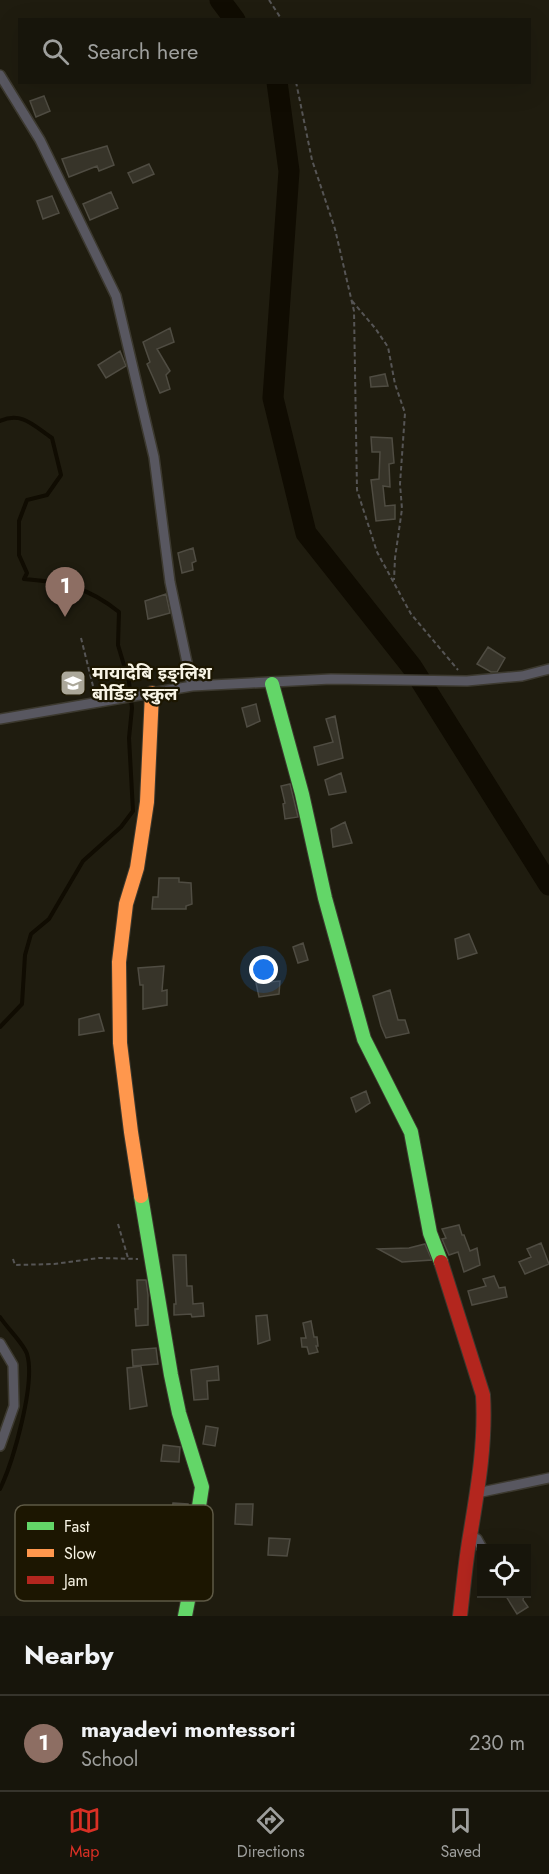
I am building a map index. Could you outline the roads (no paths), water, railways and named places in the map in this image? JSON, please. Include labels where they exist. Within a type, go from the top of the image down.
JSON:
[{"type":"street","points":[[0,75],[40,140],[116,296],[154,457],[170,582],[192,686]]},
{"type":"street","points":[[0,719],[192,686],[272,684],[331,679],[454,682],[522,676],[549,669]]},
{"type":"street","points":[[272,684],[303,801],[325,898],[364,1039],[411,1132],[430,1233],[440,1257],[483,1395],[483,1455],[460,1616]]},
{"type":"street","points":[[146,694],[147,802],[137,868],[126,904],[119,962],[120,1043],[131,1132],[179,1413],[202,1487],[199,1505]]},
{"type":"street","points":[[0,1343],[14,1365],[14,1406],[0,1446]]},
{"type":"street","points":[[477,1493],[549,1478]]},
{"type":"street","points":[[470,1535],[480,1544]]},
{"type":"street","points":[[185,1616],[188,1601]]},
{"type":"waterway","points":[[220,0],[234,18]]},
{"type":"waterway","points":[[277,84],[289,171],[273,398],[306,533],[412,667],[549,885]]},
{"type":"waterway","points":[[0,421],[8,418],[28,421],[52,438],[61,475],[47,495],[27,500],[19,521],[19,555],[27,573],[24,579],[63,584],[86,591],[119,612],[118,645],[129,682],[132,708],[129,738],[133,811],[121,827],[83,861],[49,919],[31,934],[25,955],[22,1004],[0,1027]]},
{"type":"waterway","points":[[0,1317],[25,1350],[29,1367],[22,1422],[0,1489]]},
{"type":"place","name":"mayadevi montessori","points":[[65,617]]},
{"type":"place","name":"मायादेबि इङ्लिश बोर्डिङ स्कुल","points":[[73,683]]}]
